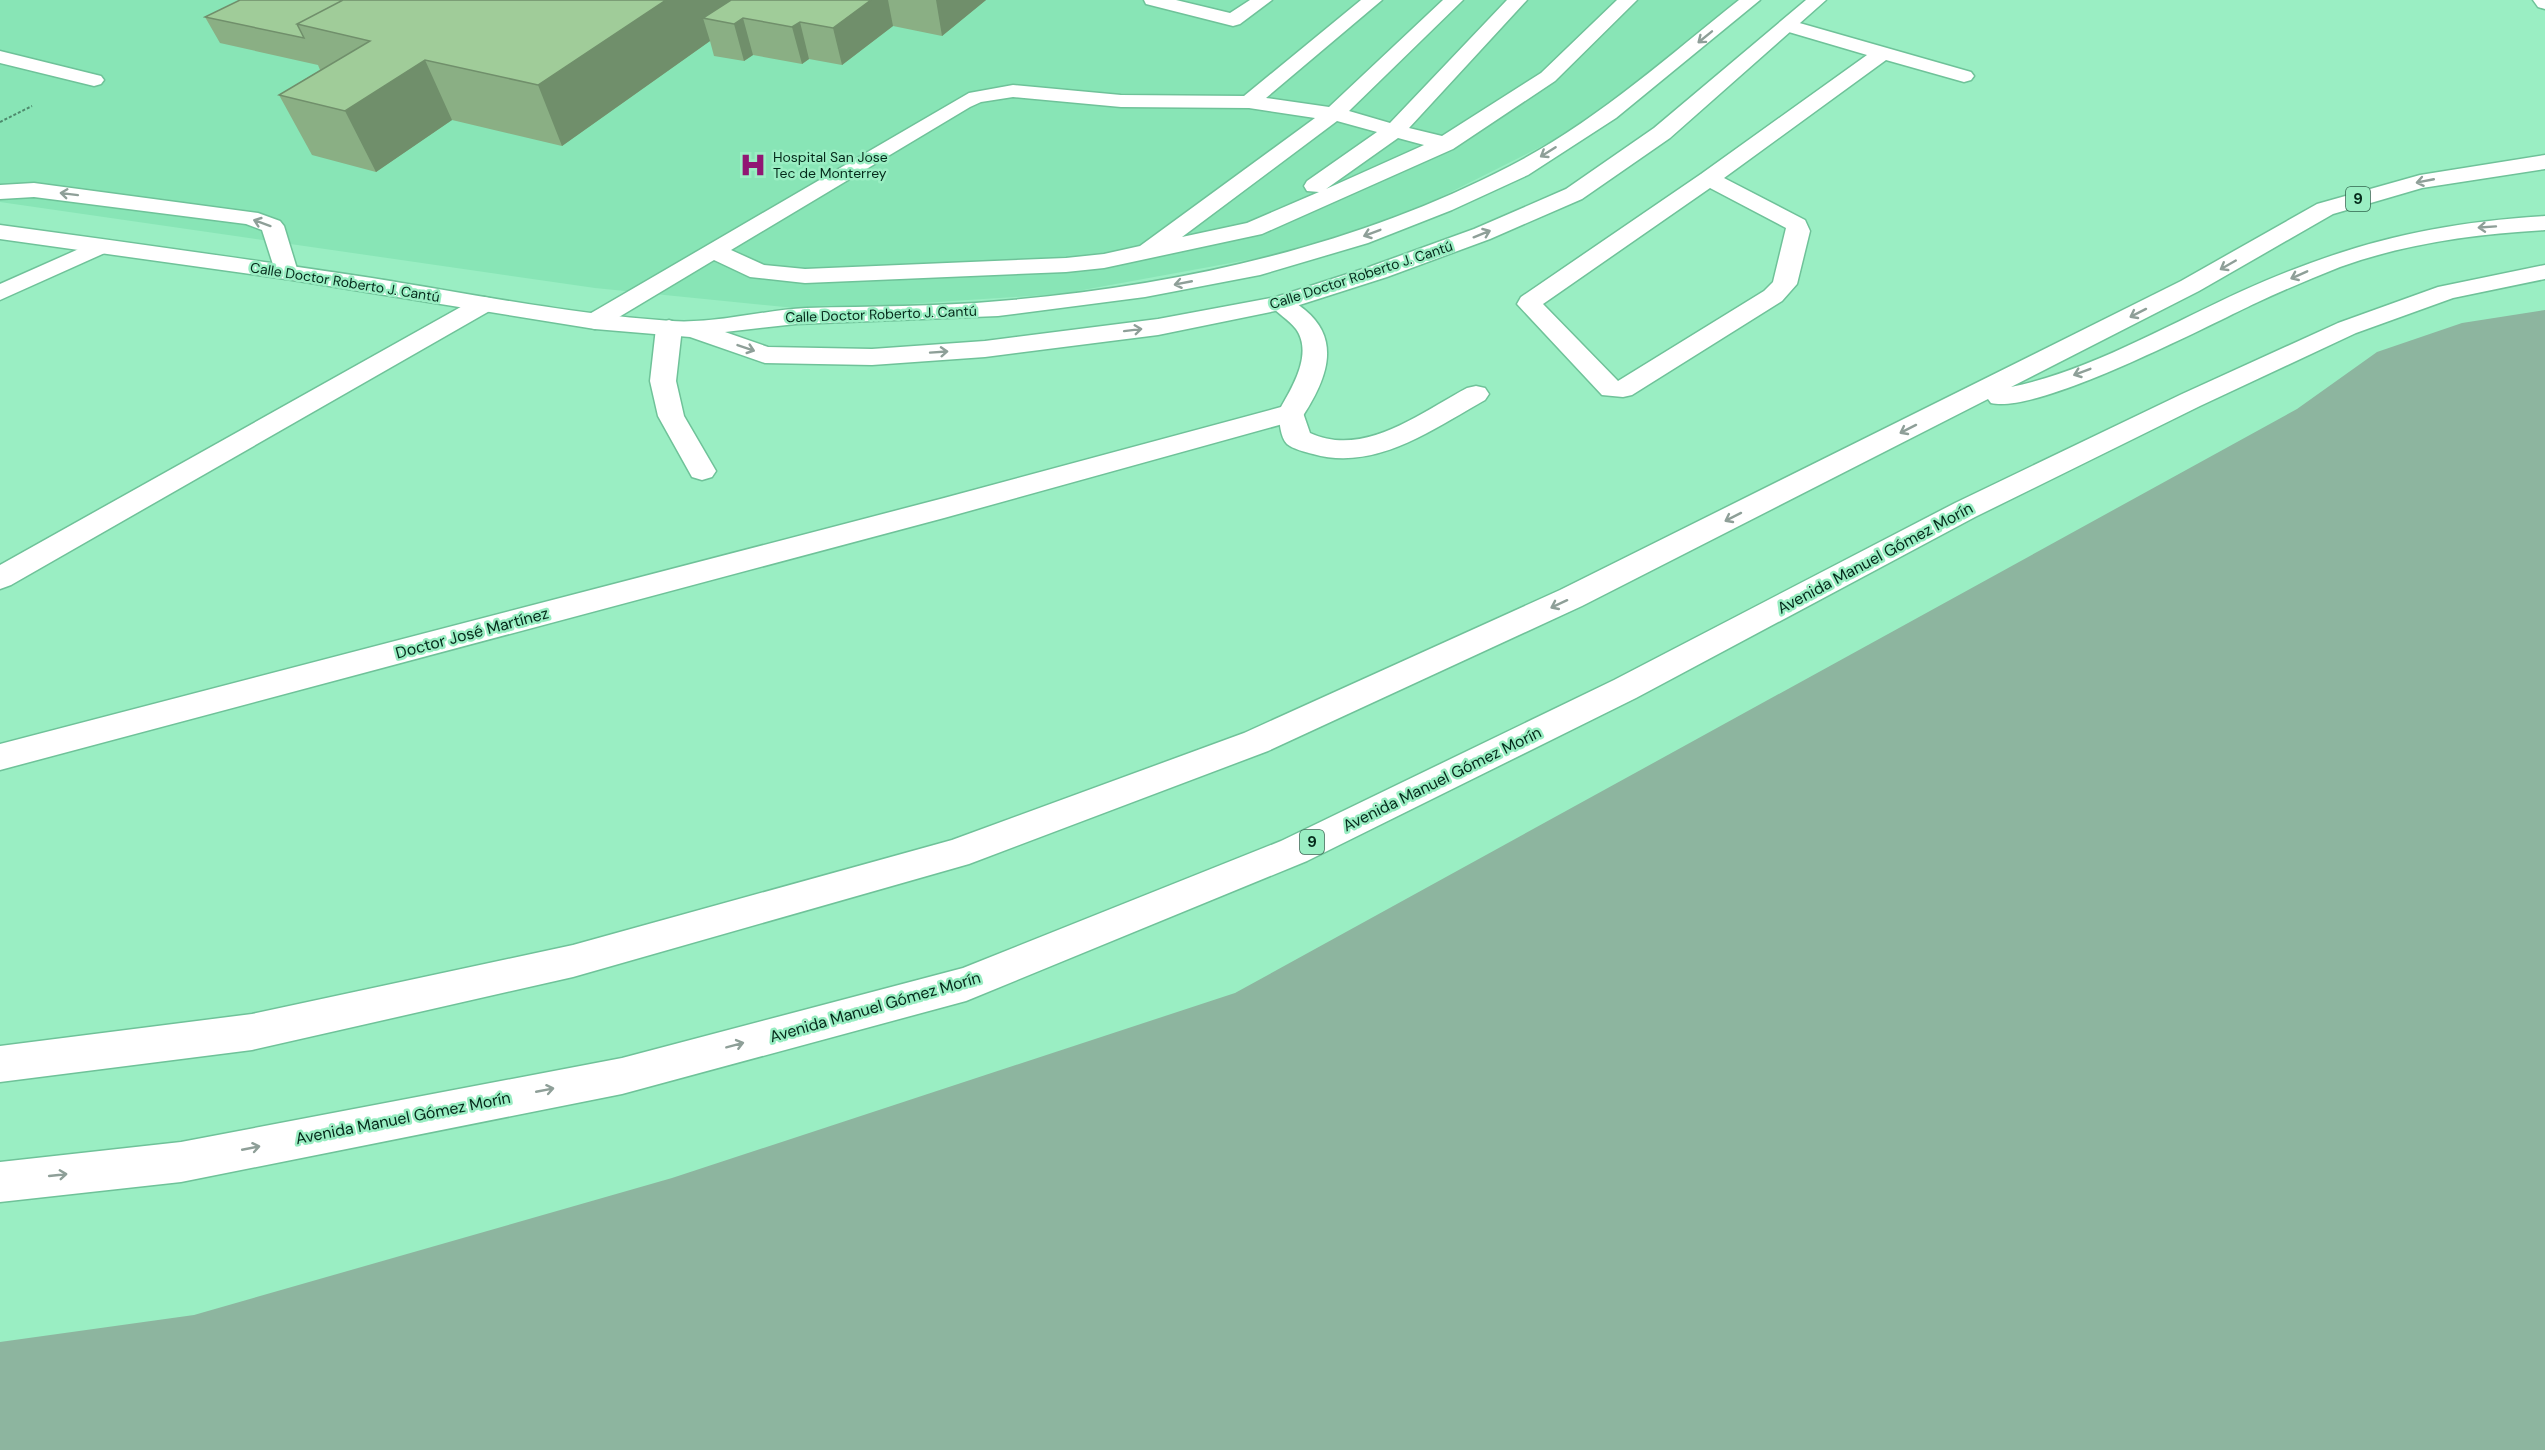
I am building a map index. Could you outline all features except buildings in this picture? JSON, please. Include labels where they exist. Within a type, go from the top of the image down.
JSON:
[{"type":"main road","points":[[1153,0],[1233,20],[1263,0]]},
{"type":"main road","points":[[1249,102],[1373,0]]},
{"type":"main road","points":[[1148,251],[1334,114],[1454,0]]},
{"type":"main road","points":[[1254,229],[1396,129],[1518,0]]},
{"type":"main road","points":[[716,252],[759,272],[805,276],[1066,265],[1104,261],[1207,241],[1254,229],[1445,144],[1548,78],[1628,0]]},
{"type":"main road","name":"Calle Doctor Roberto J. Cantú","points":[[0,232],[285,272],[595,321],[680,328],[796,316],[998,309],[1145,290],[1260,268],[1359,238],[1444,205],[1520,170],[1609,114],[1751,0]]},
{"type":"main road","name":"Calle Doctor Roberto J. Cantú","points":[[680,328],[765,355],[872,357],[985,349],[1147,329],[1281,303],[1378,272],[1482,234],[1574,194],[1662,133],[1817,0]]},
{"type":"main road","points":[[1789,26],[1964,76]]},
{"type":"main road","points":[[1709,179],[1797,225],[1798,231],[1785,284],[1759,307],[1623,388],[1607,387],[1529,304],[1530,302],[1709,179],[1884,52]]},
{"type":"main road","points":[[0,57],[94,80]]},
{"type":"main road","points":[[595,321],[716,252],[976,97],[1013,91],[1121,101],[1249,102],[1334,114],[1445,144]]},
{"type":"main road","name":"9","points":[[0,1064],[252,1032],[573,962],[956,854],[1256,742],[1571,598],[2190,286],[2325,209],[2420,182],[2545,162]]},
{"type":"main road","points":[[0,192],[34,190],[250,218],[272,226],[285,272]]},
{"type":"main road","points":[[1944,411],[2047,386],[2105,363],[2306,272],[2376,247],[2472,228],[2545,223]]},
{"type":"main road","points":[[0,293],[99,247]]},
{"type":"main road","name":"Avenida Manuel Gómez Morín","points":[[0,1182],[181,1162],[621,1076],[966,984],[1294,852],[1625,689],[1965,510],[2191,400],[2347,328],[2447,292],[2545,272]]},
{"type":"main road","points":[[1281,303],[1308,328],[1316,350],[1312,375],[1291,413],[1297,438],[1317,448],[1348,452],[1387,441],[1476,394]]},
{"type":"main road","points":[[0,578],[484,304]]},
{"type":"main road","points":[[680,328],[663,381],[671,416],[702,471]]},
{"type":"main road","name":"Doctor José Martínez","points":[[0,758],[944,508],[1291,413]]},
{"type":"shaded area","name":"Hospital San Jose Tec de Monterrey","points":[[0,0],[1743,0],[1580,127],[1415,210],[1307,249],[1061,294],[815,310],[595,288],[0,202]]},
{"type":"shaded area","points":[[2545,310],[2545,1450],[0,1450],[0,1342],[194,1315],[672,1178],[1235,993],[2297,409],[2377,352],[2462,323]]},
{"type":"place","name":"Hospital San Jose Tec de Monterrey","points":[[753,165]]}]
